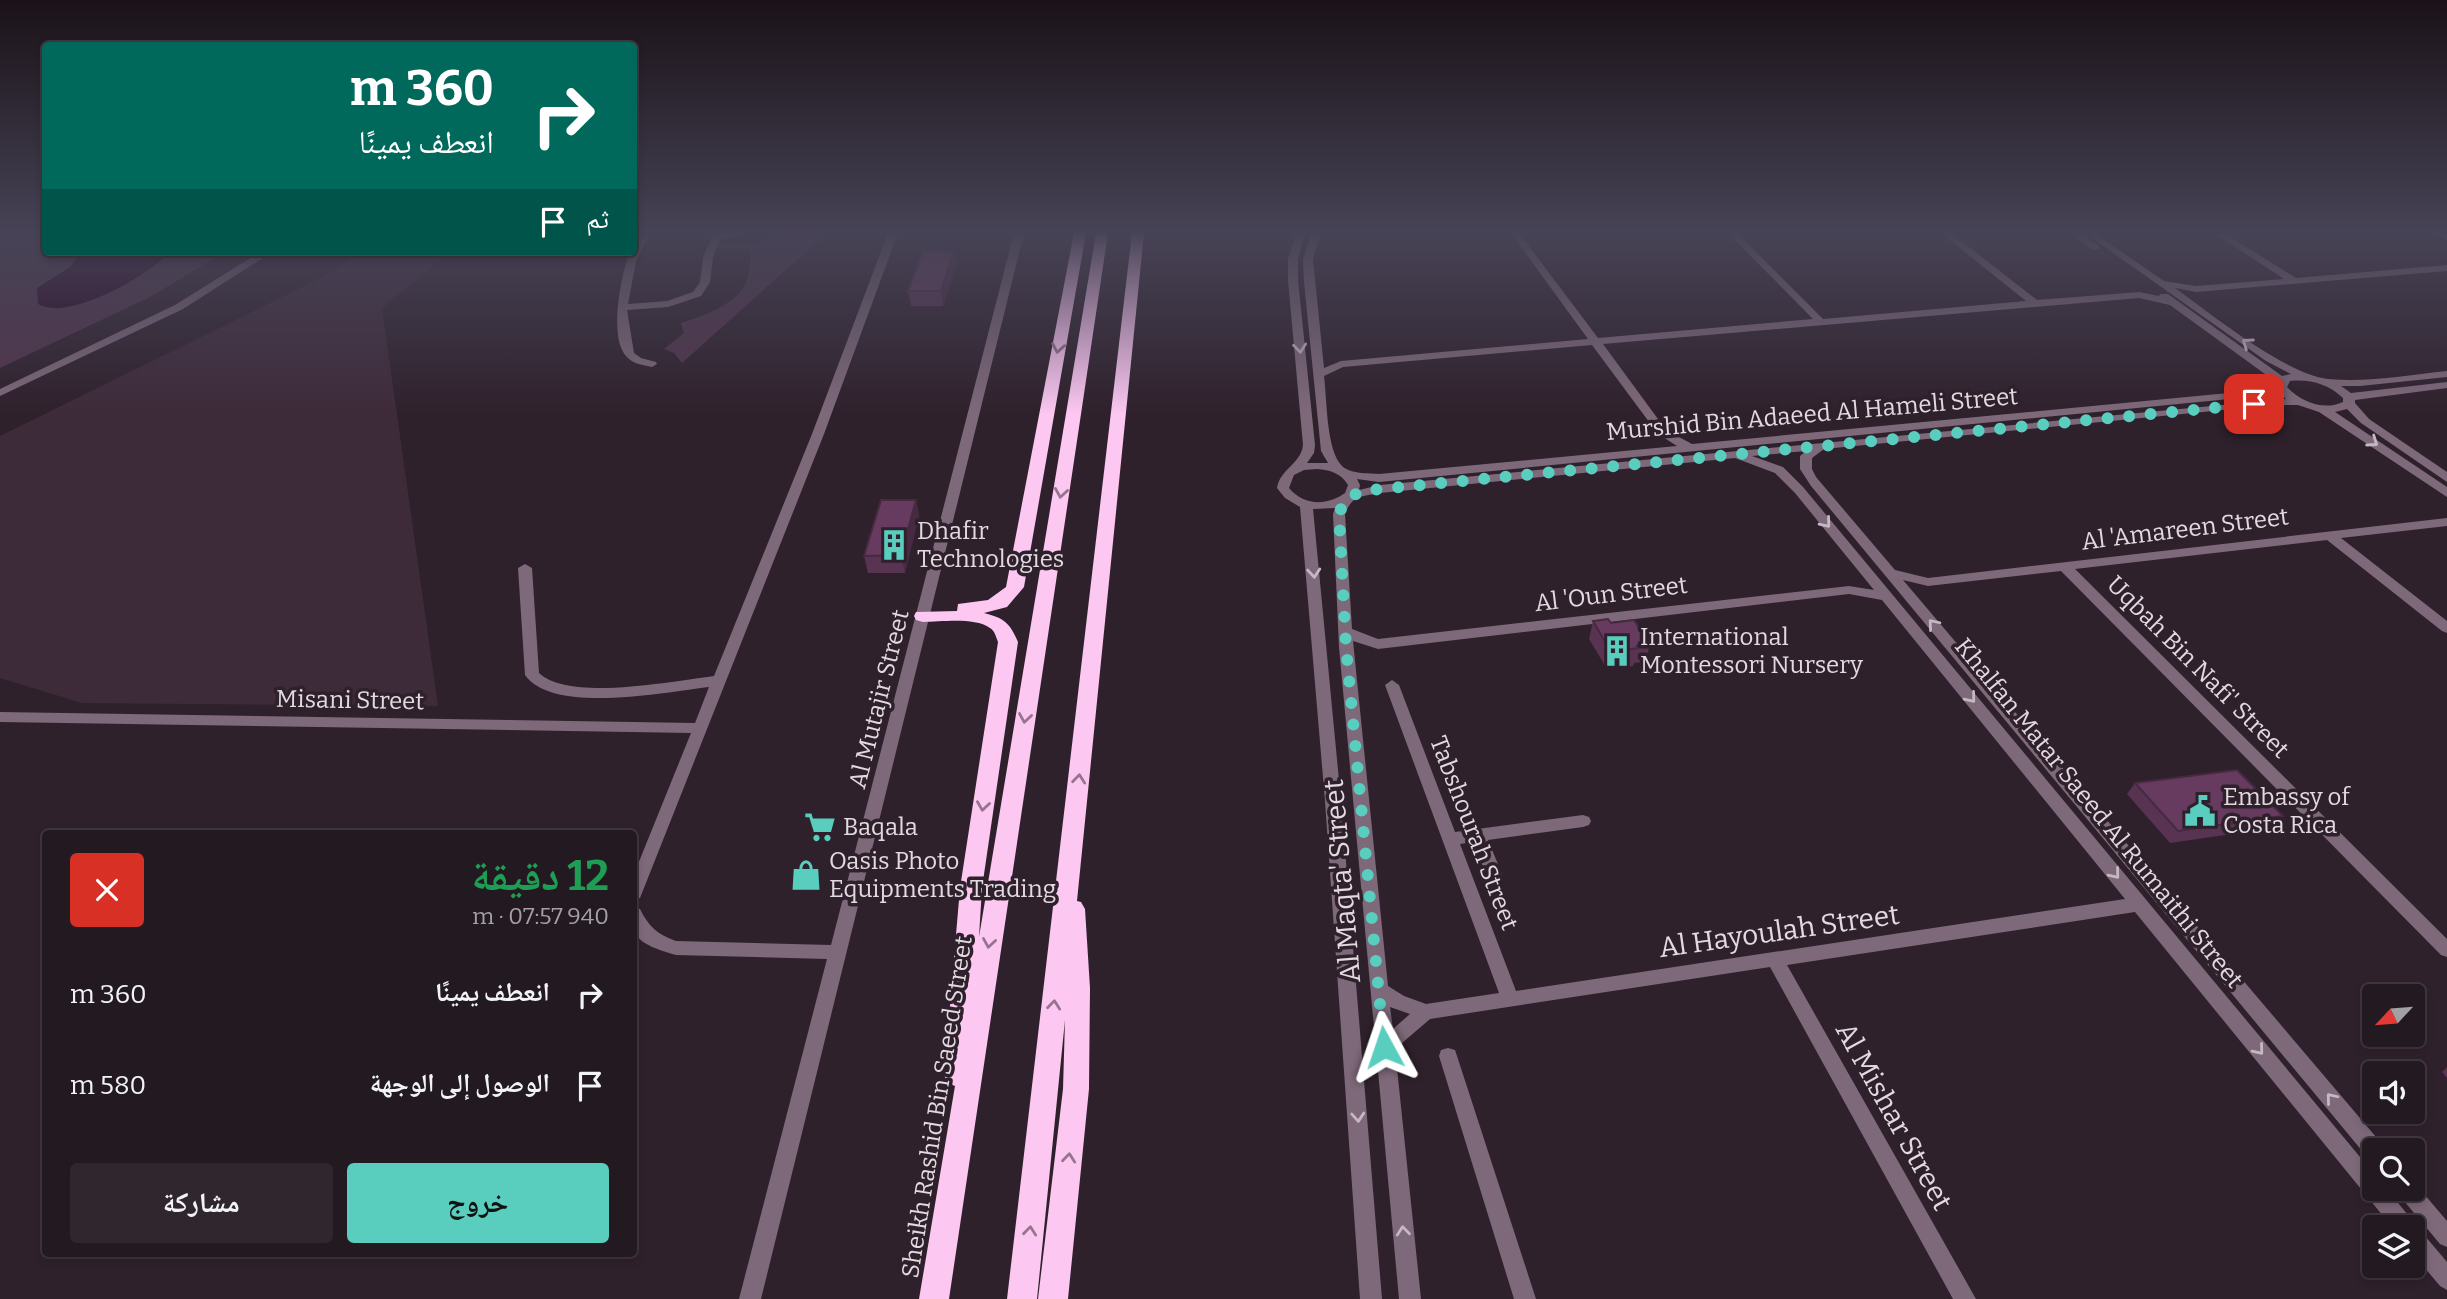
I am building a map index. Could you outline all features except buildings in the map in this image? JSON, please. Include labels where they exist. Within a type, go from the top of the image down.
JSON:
[{"type":"highway","points":[[924,612],[994,606],[1011,595],[1015,587],[1070,294]]},
{"type":"highway","points":[[1071,426],[1078,294]]},
{"type":"highway","points":[[1071,426],[1092,294]]},
{"type":"highway","points":[[1022,1299],[1131,294]]},
{"type":"highway","points":[[1117,421],[1141,294]]},
{"type":"highway","name":"Sheikh Rashid Bin Saeed Street","points":[[935,1293],[1071,426]]},
{"type":"highway","points":[[924,612],[985,618],[1002,627],[1008,642],[971,888],[946,1217]]},
{"type":"highway","points":[[1054,1299],[1076,1089],[1077,960],[1069,870]]},
{"type":"street","points":[[0,384],[166,306],[186,294]]},
{"type":"street","points":[[0,393],[178,307],[200,294]]},
{"type":"street","points":[[623,294],[621,307],[629,354],[637,360],[652,364]]},
{"type":"street","points":[[621,307],[667,304],[697,294]]},
{"type":"street","points":[[637,885],[818,434],[870,294]]},
{"type":"street","name":"Al Mutajir Street","points":[[750,1299],[1004,294]]},
{"type":"street","points":[[1294,294],[1310,445],[1308,453],[1296,469],[1288,474],[1283,488],[1287,495],[1306,505],[1333,505],[1347,498],[1354,485],[1327,451],[1311,294]]},
{"type":"street","points":[[1560,294],[1662,432],[1688,447]]},
{"type":"street","points":[[1793,294],[1821,322]]},
{"type":"street","points":[[2023,294],[2035,303]]},
{"type":"street","points":[[2163,294],[2301,402],[2352,427],[2447,494]]},
{"type":"street","points":[[2176,294],[2281,366],[2306,378],[2324,382],[2360,383],[2447,374]]},
{"type":"street","points":[[2187,301],[2193,294]]},
{"type":"street","points":[[1320,374],[1341,363],[2035,303],[2139,295],[2171,302]]},
{"type":"street","points":[[1317,353],[1341,363]]},
{"type":"street","name":"Murshid Bin Adaeed Al Hameli Street","points":[[1343,472],[1379,478],[2260,393],[2306,378]]},
{"type":"street","points":[[2324,382],[2349,400],[2365,421],[2447,478]]},
{"type":"street","points":[[2315,407],[2339,408],[2349,400],[2447,385]]},
{"type":"street","name":"Murshid Bin Adaeed Al Hameli Street","points":[[1347,498],[1380,489],[2274,402],[2301,402]]},
{"type":"street","points":[[1658,450],[1662,432]]},
{"type":"street","name":"Khalfan Matar Saeed Al Rumaithi Street","points":[[1823,446],[1806,456],[1806,472],[2364,1138]]},
{"type":"street","name":"Khalfan Matar Saeed Al Rumaithi Street","points":[[1735,454],[1779,470],[1799,489],[2394,1215]]},
{"type":"street","points":[[1296,469],[1317,465],[1343,472]]},
{"type":"street","points":[[1799,489],[1818,487]]},
{"type":"street","name":"Al Maqta' Street","points":[[1347,498],[1339,514],[1345,631],[1410,1299]]},
{"type":"street","name":"Al Maqta' Street","points":[[1306,505],[1310,525],[1373,1296]]},
{"type":"street","name":"Al 'Amareen Street","points":[[1891,573],[1928,582],[2447,522]]},
{"type":"street","points":[[2330,536],[2447,628]]},
{"type":"street","name":"Uqbah Bin Nafi' Street","points":[[2064,566],[2447,950]]},
{"type":"street","points":[[525,568],[532,675],[541,687],[554,691],[589,693],[717,681]]},
{"type":"street","name":"Al 'Oun Street","points":[[1849,590],[1870,576]]},
{"type":"street","points":[[1911,597],[1928,582]]},
{"type":"street","name":"Al 'Oun Street","points":[[1348,668],[1358,653],[1378,644],[1849,590],[1887,597]]},
{"type":"street","name":"Al 'Oun Street","points":[[1345,631],[1357,638],[1378,644]]},
{"type":"street","name":"Tabshourah Street","points":[[1392,685],[1510,999]]},
{"type":"street","name":"Misani Street","points":[[0,717],[699,728]]},
{"type":"street","points":[[1333,800],[1342,791],[1352,794],[1364,908],[1376,954]]},
{"type":"street","points":[[1450,839],[1583,821]]},
{"type":"street","points":[[1478,835],[1494,874]]},
{"type":"street","name":"Al Hayoulah Street","points":[[1426,1012],[2140,904]]},
{"type":"street","points":[[637,920],[642,931],[651,939],[676,948],[839,952]]},
{"type":"street","name":"Al Mishar Street","points":[[1774,959],[1965,1299]]},
{"type":"street","points":[[2203,980],[2222,983],[2230,977]]},
{"type":"street","points":[[1379,989],[1398,1002],[1426,1012]]},
{"type":"street","points":[[1384,1047],[1426,1012]]},
{"type":"street","points":[[1448,1056],[1525,1299]]},
{"type":"street","points":[[2417,1201],[2447,1237]]},
{"type":"street","points":[[2425,1252],[2447,1279]]},
{"type":"shaded area","points":[[0,294],[156,294],[152,296],[0,368]]},
{"type":"shaded area","points":[[37,294],[107,294],[69,307],[52,308],[38,304]]},
{"type":"shaded area","points":[[289,294],[399,294],[382,308],[438,706],[82,703],[0,678],[0,436]]},
{"type":"shaded area","points":[[738,294],[759,294],[682,363],[674,353],[664,349],[684,333],[681,323],[719,308]]},
{"type":"place","name":"Dhafir Technologies","points":[[894,545]]},
{"type":"place","name":"International Montessori Nursery","points":[[1617,651]]},
{"type":"place","name":"Embassy of Costa Rica","points":[[2200,811]]},
{"type":"place","name":"Baqala","points":[[820,827]]},
{"type":"place","name":"Oasis Photo Equipments Trading","points":[[806,875]]},
{"type":"route","points":[[1384,1047],[1345,631],[1339,514],[1343,501],[1351,495],[1380,489],[2254,404]]}]
